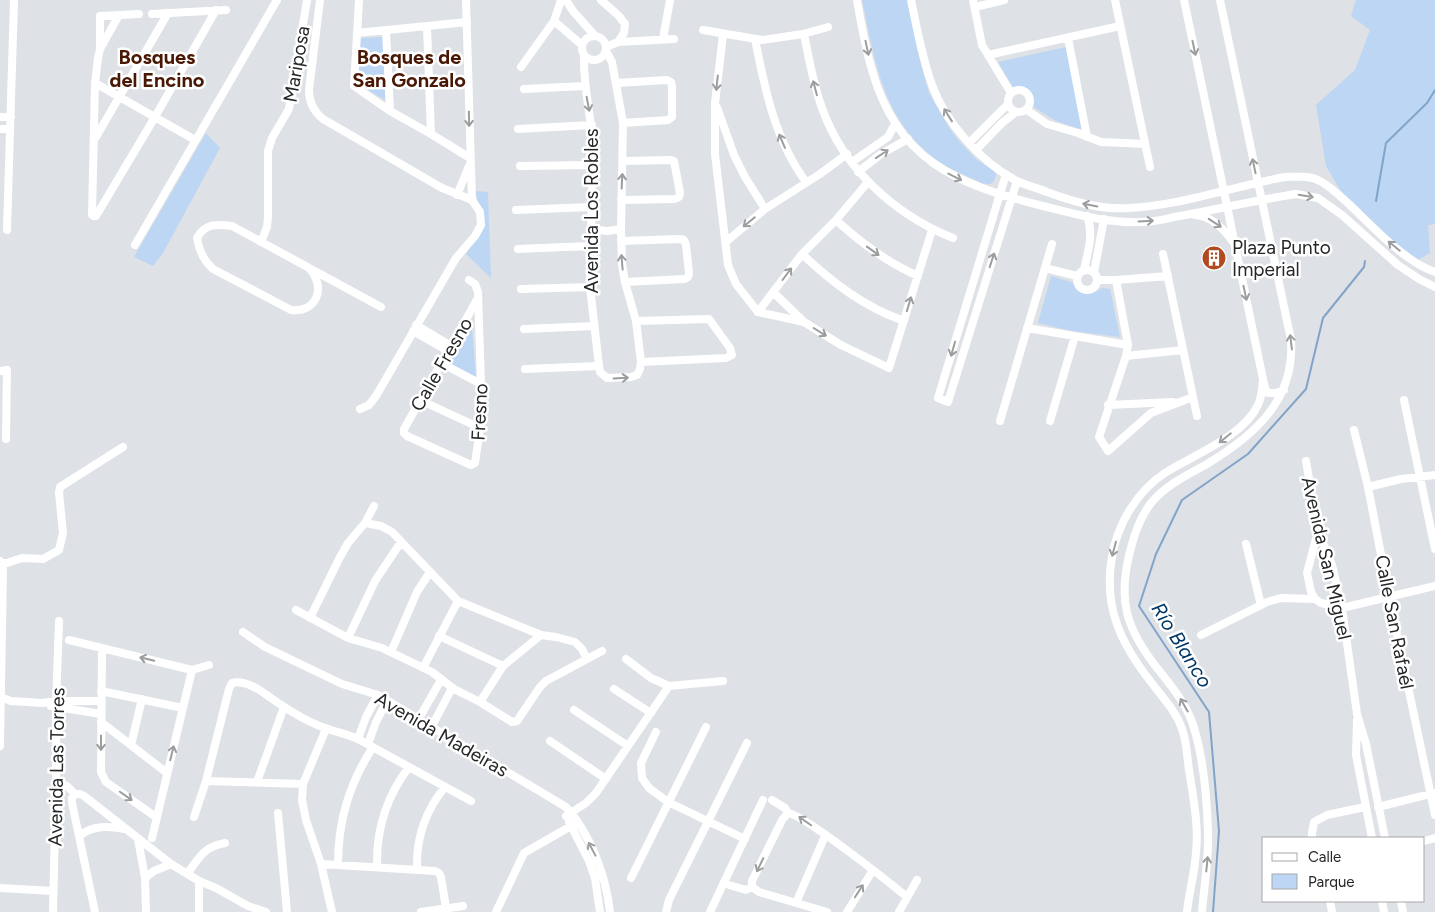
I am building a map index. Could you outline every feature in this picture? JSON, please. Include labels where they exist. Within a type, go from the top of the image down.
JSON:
[{"type":"street","points":[[7,230],[14,0]]},
{"type":"street","name":"Mariposa","points":[[261,242],[267,227],[268,216],[268,151],[272,138],[289,109],[307,0]]},
{"type":"street","points":[[320,0],[309,90],[312,108],[323,119],[442,188],[472,200]]},
{"type":"street","points":[[359,0],[354,86],[390,111],[431,134],[470,160]]},
{"type":"street","points":[[360,409],[369,405],[376,396],[456,258],[476,236],[481,225],[480,212],[472,200],[466,0]]},
{"type":"street","points":[[521,67],[554,21],[561,0]]},
{"type":"street","points":[[566,0],[595,36],[601,39],[606,49]]},
{"type":"street","points":[[554,21],[582,45],[584,56],[591,60],[598,60],[602,58],[606,49],[618,42],[624,33],[625,24],[601,0]]},
{"type":"street","points":[[663,39],[670,0]]},
{"type":"street","points":[[857,0],[872,70],[885,106],[895,124],[918,151],[936,166],[969,184],[1012,198],[1087,216],[1129,222],[1155,221],[1296,194],[1318,198],[1342,215],[1398,265],[1419,279],[1435,286]]},
{"type":"street","points":[[911,0],[932,85],[940,102],[953,124],[969,143],[1017,181],[1090,205],[1128,208],[1167,204],[1258,182],[1301,176],[1318,180],[1334,191],[1405,255],[1435,272]]},
{"type":"street","points":[[1004,0],[974,3],[982,45],[1010,93]]},
{"type":"street","points":[[1114,0],[1150,168]]},
{"type":"street","points":[[1184,0],[1265,388],[1268,393],[1284,390]]},
{"type":"street","points":[[1202,912],[1208,833],[1199,749],[1194,726],[1184,705],[1151,661],[1133,632],[1126,612],[1124,590],[1126,567],[1138,524],[1150,504],[1173,483],[1224,453],[1248,435],[1268,413],[1284,390],[1291,367],[1291,340],[1220,0]]},
{"type":"street","points":[[135,246],[276,1]]},
{"type":"street","points":[[138,14],[100,16],[100,49],[95,83],[92,215],[94,216],[96,216],[156,117],[216,10]]},
{"type":"street","points":[[152,14],[226,10]]},
{"type":"street","points":[[95,138],[168,13]]},
{"type":"street","points":[[100,49],[119,15]]},
{"type":"street","points":[[357,33],[467,22]]},
{"type":"street","points":[[988,55],[1120,26]]},
{"type":"street","points":[[427,27],[431,134]]},
{"type":"street","points":[[703,30],[755,39],[781,38],[828,27]]},
{"type":"street","points":[[386,31],[390,111]]},
{"type":"street","points":[[723,34],[715,103],[715,154],[727,241],[728,265],[736,284],[758,312],[804,322]]},
{"type":"street","points":[[804,34],[815,90],[822,110],[832,131],[858,172],[906,214],[932,230],[953,238]]},
{"type":"street","points":[[582,45],[587,38],[595,36]]},
{"type":"street","points":[[1068,38],[1087,137]]},
{"type":"street","points":[[618,42],[674,39]]},
{"type":"street","points":[[755,39],[768,101],[776,126],[795,167],[806,182]]},
{"type":"street","name":"Avenida Los Robles","points":[[606,49],[612,62],[623,123],[621,241],[625,282],[636,321],[641,362]]},
{"type":"street","name":"Avenida Los Robles","points":[[584,56],[584,86],[592,125],[590,287],[599,366]]},
{"type":"street","points":[[616,83],[667,80],[671,82],[672,86],[672,117],[668,120],[623,123]]},
{"type":"street","points":[[95,83],[196,140]]},
{"type":"street","points":[[524,89],[584,86]]},
{"type":"street","points":[[1016,90],[1028,92],[1030,104],[1027,110],[1016,112],[1011,109],[1008,104],[1010,93],[1016,90]]},
{"type":"street","points":[[715,103],[745,177],[765,209]]},
{"type":"street","points":[[969,143],[1008,104]]},
{"type":"street","points":[[1027,110],[1047,124],[1101,142],[1145,144]]},
{"type":"street","points":[[976,150],[1016,112]]},
{"type":"street","points":[[0,117],[11,117]]},
{"type":"street","points":[[852,162],[888,137],[895,124]]},
{"type":"street","points":[[518,129],[592,125]]},
{"type":"street","points":[[984,128],[991,135]]},
{"type":"street","points":[[0,129],[10,129]]},
{"type":"street","points":[[858,172],[881,154],[908,139]]},
{"type":"street","points":[[727,241],[765,209],[846,154]]},
{"type":"street","points":[[458,195],[470,160]]},
{"type":"street","points":[[621,200],[676,199],[680,193],[674,161],[623,161]]},
{"type":"street","points":[[520,166],[592,165]]},
{"type":"street","points":[[1006,174],[938,398],[948,402],[1017,181]]},
{"type":"street","points":[[758,312],[802,254],[836,220],[868,182]]},
{"type":"street","points":[[0,199],[8,203]]},
{"type":"street","points":[[516,210],[592,207]]},
{"type":"street","points":[[1128,208],[1129,222]]},
{"type":"street","points":[[995,210],[1007,213]]},
{"type":"street","points":[[1186,215],[1201,215],[1215,222],[1226,231],[1236,246]]},
{"type":"street","points":[[1077,276],[1084,270],[1091,239],[1087,216]]},
{"type":"street","points":[[1077,276],[1078,285],[1086,290],[1094,288],[1104,219]]},
{"type":"street","points":[[836,220],[880,256],[897,267],[918,276]]},
{"type":"street","points":[[1360,231],[1367,221]]},
{"type":"street","points":[[309,268],[317,278],[318,294],[314,302],[307,307],[291,310],[213,269],[201,254],[196,238],[200,231],[218,224],[232,226],[381,307]]},
{"type":"street","points":[[590,229],[607,231],[621,229]]},
{"type":"street","points":[[773,292],[804,322],[841,345],[889,368],[932,230]]},
{"type":"street","points":[[621,241],[680,239],[684,240],[686,245],[688,277],[685,279],[625,282]]},
{"type":"street","points":[[1091,239],[1100,240]]},
{"type":"street","points":[[1000,421],[1052,244]]},
{"type":"street","points":[[518,249],[590,246]]},
{"type":"street","points":[[802,254],[842,289],[882,313],[904,321]]},
{"type":"street","points":[[1163,254],[1197,416]]},
{"type":"street","points":[[1045,268],[1077,276]]},
{"type":"street","points":[[1084,270],[1096,276],[1116,280],[1168,276]]},
{"type":"street","name":"Fresno","points":[[404,429],[404,433],[407,436],[471,466],[475,463],[482,416],[481,384],[478,298],[476,286],[469,280]]},
{"type":"street","points":[[1116,280],[1128,345],[1099,437],[1108,451],[1152,412],[1193,397]]},
{"type":"street","points":[[521,289],[590,287]]},
{"type":"street","name":"Calle Fresno","points":[[404,429],[478,298]]},
{"type":"street","points":[[966,302],[977,306]]},
{"type":"street","points":[[525,369],[599,366],[600,372],[607,378],[632,377],[640,369],[641,362],[726,358],[732,354],[730,348],[709,319],[636,321]]},
{"type":"street","points":[[524,329],[594,326]]},
{"type":"street","points":[[414,328],[450,348]]},
{"type":"street","points":[[1027,328],[1128,345]]},
{"type":"street","points":[[1050,421],[1075,336]]},
{"type":"street","points":[[1126,356],[1183,350]]},
{"type":"street","points":[[441,363],[481,384]]},
{"type":"street","points":[[0,370],[7,370],[6,439]]},
{"type":"street","points":[[1187,912],[1196,851],[1187,752],[1182,730],[1174,711],[1140,668],[1120,637],[1112,614],[1111,565],[1117,536],[1125,518],[1139,498],[1164,474],[1220,442],[1249,418],[1258,405],[1263,379]]},
{"type":"street","points":[[420,400],[480,428]]},
{"type":"street","points":[[1404,400],[1435,548]]},
{"type":"street","points":[[1108,405],[1180,402]]},
{"type":"street","name":"Calle San Rafaél","points":[[1354,430],[1368,486],[1389,596],[1433,794],[1435,815]]},
{"type":"street","points":[[0,746],[2,564],[22,558],[43,560],[58,550],[63,533],[60,487],[122,447]]},
{"type":"street","name":"Avenida San Miguel","points":[[1306,461],[1318,531],[1332,565],[1342,608],[1357,714],[1366,744],[1385,837]]},
{"type":"street","points":[[1368,486],[1401,479],[1435,475]]},
{"type":"street","points":[[1151,485],[1159,495]]},
{"type":"street","points":[[310,618],[344,551],[365,523],[374,506]]},
{"type":"street","points":[[365,523],[382,526],[392,532],[458,601],[541,635],[575,642],[582,649],[587,659]]},
{"type":"street","points":[[1315,599],[1308,583],[1307,574],[1318,531]]},
{"type":"street","points":[[348,638],[374,581],[401,542]]},
{"type":"street","points":[[1246,544],[1262,605]]},
{"type":"street","points":[[391,652],[417,592],[430,572]]},
{"type":"street","points":[[1201,635],[1262,605],[1281,598],[1315,599],[1321,603],[1342,608],[1435,586]]},
{"type":"street","points":[[423,668],[458,601]]},
{"type":"street","points":[[296,610],[348,638],[391,652],[432,672],[452,688],[480,702],[512,722],[517,721],[546,681],[602,651]]},
{"type":"street","name":"Avenida Las Torres","points":[[53,912],[59,621]]},
{"type":"street","name":"Avenida Madeiras","points":[[243,632],[265,647],[342,684],[378,695],[430,728],[507,771],[558,804],[569,815],[597,858],[604,876],[610,912]]},
{"type":"street","points":[[480,702],[503,666],[541,635]]},
{"type":"street","points":[[439,636],[503,666]]},
{"type":"street","points":[[69,640],[192,670],[208,665]]},
{"type":"street","points":[[102,648],[101,772],[106,782],[156,817]]},
{"type":"street","points":[[626,659],[651,678],[669,686],[723,681]]},
{"type":"street","points":[[1140,668],[1151,661]]},
{"type":"street","points":[[152,838],[192,670]]},
{"type":"street","points":[[418,720],[441,680]]},
{"type":"street","points":[[194,817],[206,780],[229,689],[232,683],[238,681],[256,688],[284,707],[326,729],[358,738],[471,801]]},
{"type":"street","points":[[569,815],[596,793],[669,686]]},
{"type":"street","points":[[430,728],[452,688]]},
{"type":"street","points":[[614,690],[650,713]]},
{"type":"street","points":[[101,691],[184,708]]},
{"type":"street","points":[[358,738],[366,717],[378,695]]},
{"type":"street","points":[[0,697],[11,701],[56,704],[101,701]]},
{"type":"street","points":[[130,745],[142,698]]},
{"type":"street","points":[[0,706],[11,701]]},
{"type":"street","points":[[338,864],[338,844],[345,803],[371,746],[376,722],[388,701]]},
{"type":"street","points":[[56,704],[101,718],[130,745],[167,773]]},
{"type":"street","points":[[257,782],[284,707]]},
{"type":"street","points":[[574,710],[628,746]]},
{"type":"street","name":"Avenida San Miguel","points":[[1357,714],[1356,756],[1372,837]]},
{"type":"street","points":[[631,878],[706,727]]},
{"type":"street","points":[[326,729],[303,784],[302,800],[306,820],[321,864],[332,912]]},
{"type":"street","points":[[656,732],[641,763],[640,771],[642,778],[649,788],[668,802],[745,839]]},
{"type":"street","points":[[550,741],[606,779]]},
{"type":"street","points":[[666,912],[669,900],[747,743]]},
{"type":"street","points":[[1187,752],[1199,749]]},
{"type":"street","points":[[377,867],[378,836],[386,806],[400,779],[409,767]]},
{"type":"street","points":[[1360,778],[1372,775]]},
{"type":"street","points":[[206,780],[303,784]]},
{"type":"street","points":[[56,782],[66,786],[75,794],[84,796],[171,864],[187,874],[248,906],[266,912]]},
{"type":"street","points":[[417,869],[418,844],[424,819],[433,802],[445,787]]},
{"type":"street","points":[[75,794],[72,798],[72,803],[94,912]]},
{"type":"street","points":[[1378,807],[1433,794]]},
{"type":"street","points":[[710,912],[763,800]]},
{"type":"street","points":[[772,800],[788,813],[794,814],[826,836],[908,897]]},
{"type":"street","points":[[1312,837],[1314,822],[1327,815],[1365,807]]},
{"type":"street","points":[[278,812],[287,912]]},
{"type":"street","points":[[752,887],[752,881],[782,820],[788,813]]},
{"type":"street","points":[[1370,824],[1381,822]]},
{"type":"street","points":[[496,912],[524,853],[574,824]]},
{"type":"street","name":"Avenida Madeiras","points":[[574,824],[595,878],[600,912]]},
{"type":"street","points":[[79,836],[92,828],[100,826],[126,829]]},
{"type":"street","points":[[796,903],[826,836]]},
{"type":"street","points":[[138,839],[145,878],[146,912]]},
{"type":"street","points":[[187,874],[206,849],[213,845],[225,843]]},
{"type":"street","points":[[145,878],[154,870],[171,864]]},
{"type":"street","points":[[321,864],[417,869],[439,872],[446,908]]},
{"type":"street","points":[[847,912],[873,870]]},
{"type":"street","points":[[595,878],[604,876]]},
{"type":"street","points":[[899,912],[917,880]]},
{"type":"street","points":[[198,912],[199,881]]},
{"type":"street","points":[[730,885],[746,890],[752,887]]},
{"type":"street","points":[[752,887],[759,892],[827,912]]},
{"type":"street","points":[[1,889],[53,890]]},
{"type":"street","points":[[421,912],[463,906]]},
{"type":"green space","points":[[862,0],[907,0],[929,93],[960,142],[976,159],[994,171],[996,175],[992,183],[982,183],[940,163],[917,143],[903,125],[892,107],[877,66]]},
{"type":"green space","points":[[1356,0],[1435,0],[1435,224],[1428,225],[1430,253],[1416,261],[1348,203],[1326,166],[1316,105],[1355,70],[1370,30],[1351,16]]},
{"type":"green space","points":[[385,37],[385,100],[355,82],[360,38]]},
{"type":"green space","points":[[1066,47],[1083,130],[1056,121],[1032,106],[1031,94],[1026,89],[1013,87],[998,62]]},
{"type":"green space","points":[[206,133],[220,148],[163,253],[153,266],[134,257]]},
{"type":"green space","points":[[476,191],[488,192],[491,278],[466,254],[483,222],[482,210]]},
{"type":"green space","points":[[1051,276],[1074,283],[1083,293],[1094,292],[1102,288],[1110,289],[1120,337],[1072,331],[1038,323]]},
{"type":"green space","points":[[471,316],[476,377],[447,363]]},
{"type":"waterway","name":"Río Blanco","points":[[1376,201],[1386,143],[1427,103],[1435,90]]},
{"type":"waterway","name":"Río Blanco","points":[[1213,912],[1219,831],[1209,712],[1139,606],[1156,554],[1182,500],[1248,454],[1306,389],[1323,318],[1364,267],[1365,261]]},
{"type":"place","name":"Plaza Punto Imperial","points":[[1214,258]]},
{"type":"district","name":"Bosques del Encino","points":[[157,68]]},
{"type":"district","name":"Bosques de San Gonzalo","points":[[409,68]]}]
